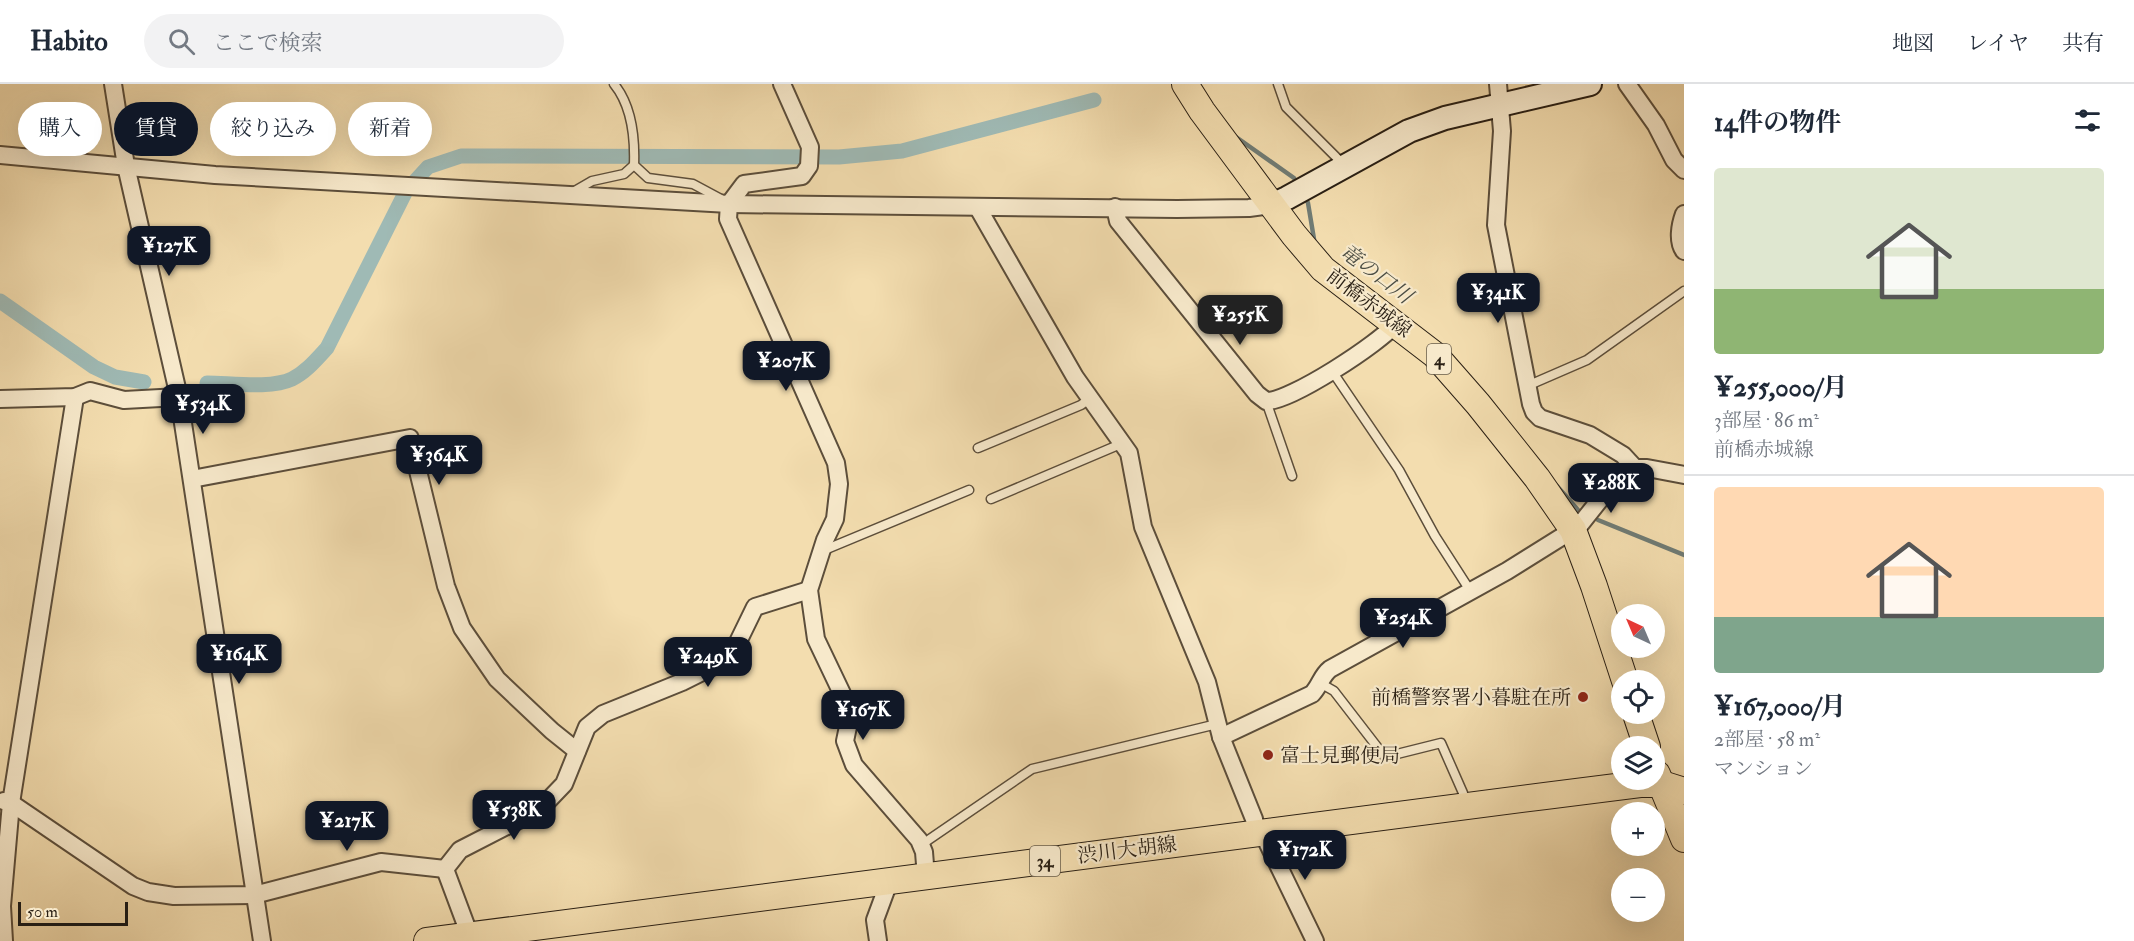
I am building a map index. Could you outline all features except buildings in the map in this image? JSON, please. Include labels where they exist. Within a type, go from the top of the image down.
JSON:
[{"type":"main road","name":"前橋赤城線","points":[[1185,84],[1202,111],[1294,235],[1323,269],[1396,323],[1452,372],[1537,478],[1573,530],[1621,670]]},
{"type":"main road","name":"渋川大胡線","points":[[427,941],[1667,781]]},
{"type":"main road","points":[[1667,781],[1684,839]]},
{"type":"street","points":[[113,84],[126,166],[179,397],[262,941]]},
{"type":"street","points":[[782,84],[810,147],[809,166],[802,176],[744,183],[729,204],[728,219],[836,463],[839,497],[835,519],[821,551],[809,590],[816,639],[848,704],[850,717],[844,741],[854,765],[919,840],[924,852],[926,877]]},
{"type":"street","points":[[0,155],[215,175],[729,204],[978,208],[1249,208],[1272,205],[1408,131],[1500,94],[1590,84]]},
{"type":"street","points":[[1627,84],[1656,124],[1674,160],[1684,170]]},
{"type":"street","points":[[1500,94],[1502,131],[1496,225],[1531,404],[1534,412],[1540,417],[1590,435],[1623,455],[1635,468]]},
{"type":"street","points":[[1115,207],[1118,221],[1257,394],[1266,401],[1279,399],[1332,371],[1382,338],[1396,323]]},
{"type":"street","points":[[978,208],[1089,399],[1129,453],[1143,527],[1203,669],[1219,730],[1254,819],[1315,941]]},
{"type":"street","points":[[1684,214],[1681,221],[1680,245],[1684,251]]},
{"type":"street","points":[[0,399],[75,397],[90,391],[124,400],[179,397]]},
{"type":"street","points":[[4,941],[2,906],[5,802],[75,397]]},
{"type":"street","points":[[192,479],[410,438],[446,586],[462,628],[497,679],[552,731],[577,750]]},
{"type":"street","points":[[1219,730],[1312,694],[1324,674],[1330,669],[1471,592],[1573,530],[1584,522],[1617,479],[1635,468],[1647,468],[1682,478]]},
{"type":"street","points":[[445,869],[460,850],[540,809],[564,784],[587,727],[603,714],[682,682],[714,666],[736,644],[755,608],[809,590]]},
{"type":"street","points":[[5,802],[133,886],[148,892],[174,897],[254,895],[381,862],[445,869]]},
{"type":"street","points":[[445,869],[470,936]]},
{"type":"street","points":[[878,941],[875,920],[889,882]]},
{"type":"lane","points":[[568,194],[592,181],[624,174],[634,165],[635,144],[631,118],[614,84]]},
{"type":"lane","points":[[1278,84],[1286,107],[1345,166]]},
{"type":"lane","points":[[634,165],[648,178],[693,184],[729,204]]},
{"type":"lane","points":[[1527,386],[1587,360],[1684,291]]},
{"type":"lane","points":[[1332,371],[1399,470],[1435,536],[1471,592]]},
{"type":"lane","points":[[978,448],[1081,405],[1089,399]]},
{"type":"lane","points":[[1266,401],[1292,476]]},
{"type":"lane","points":[[991,499],[1123,443]]},
{"type":"lane","points":[[821,551],[969,490]]},
{"type":"lane","points":[[1320,683],[1334,691],[1385,757],[1441,743],[1463,793],[1466,806]]},
{"type":"lane","points":[[921,846],[1032,769],[1219,730]]},
{"type":"waterway","points":[[207,383],[250,385],[283,382],[297,376],[315,361],[327,348],[406,191],[428,167],[461,156],[839,157],[902,151],[1094,100]]},
{"type":"waterway","name":"竜の口川","points":[[1236,137],[1294,178],[1298,185]]},
{"type":"waterway","name":"竜の口川","points":[[1304,195],[1308,203],[1315,245]]},
{"type":"waterway","points":[[0,301],[94,367],[115,377],[144,382]]},
{"type":"waterway","name":"竜の口川","points":[[1557,486],[1578,510]]},
{"type":"waterway","name":"竜の口川","points":[[1598,520],[1684,555]]},
{"type":"place","name":"前橋警察署小暮駐在所","points":[[1583,697]]},
{"type":"place","name":"富士見郵便局","points":[[1268,755]]}]
